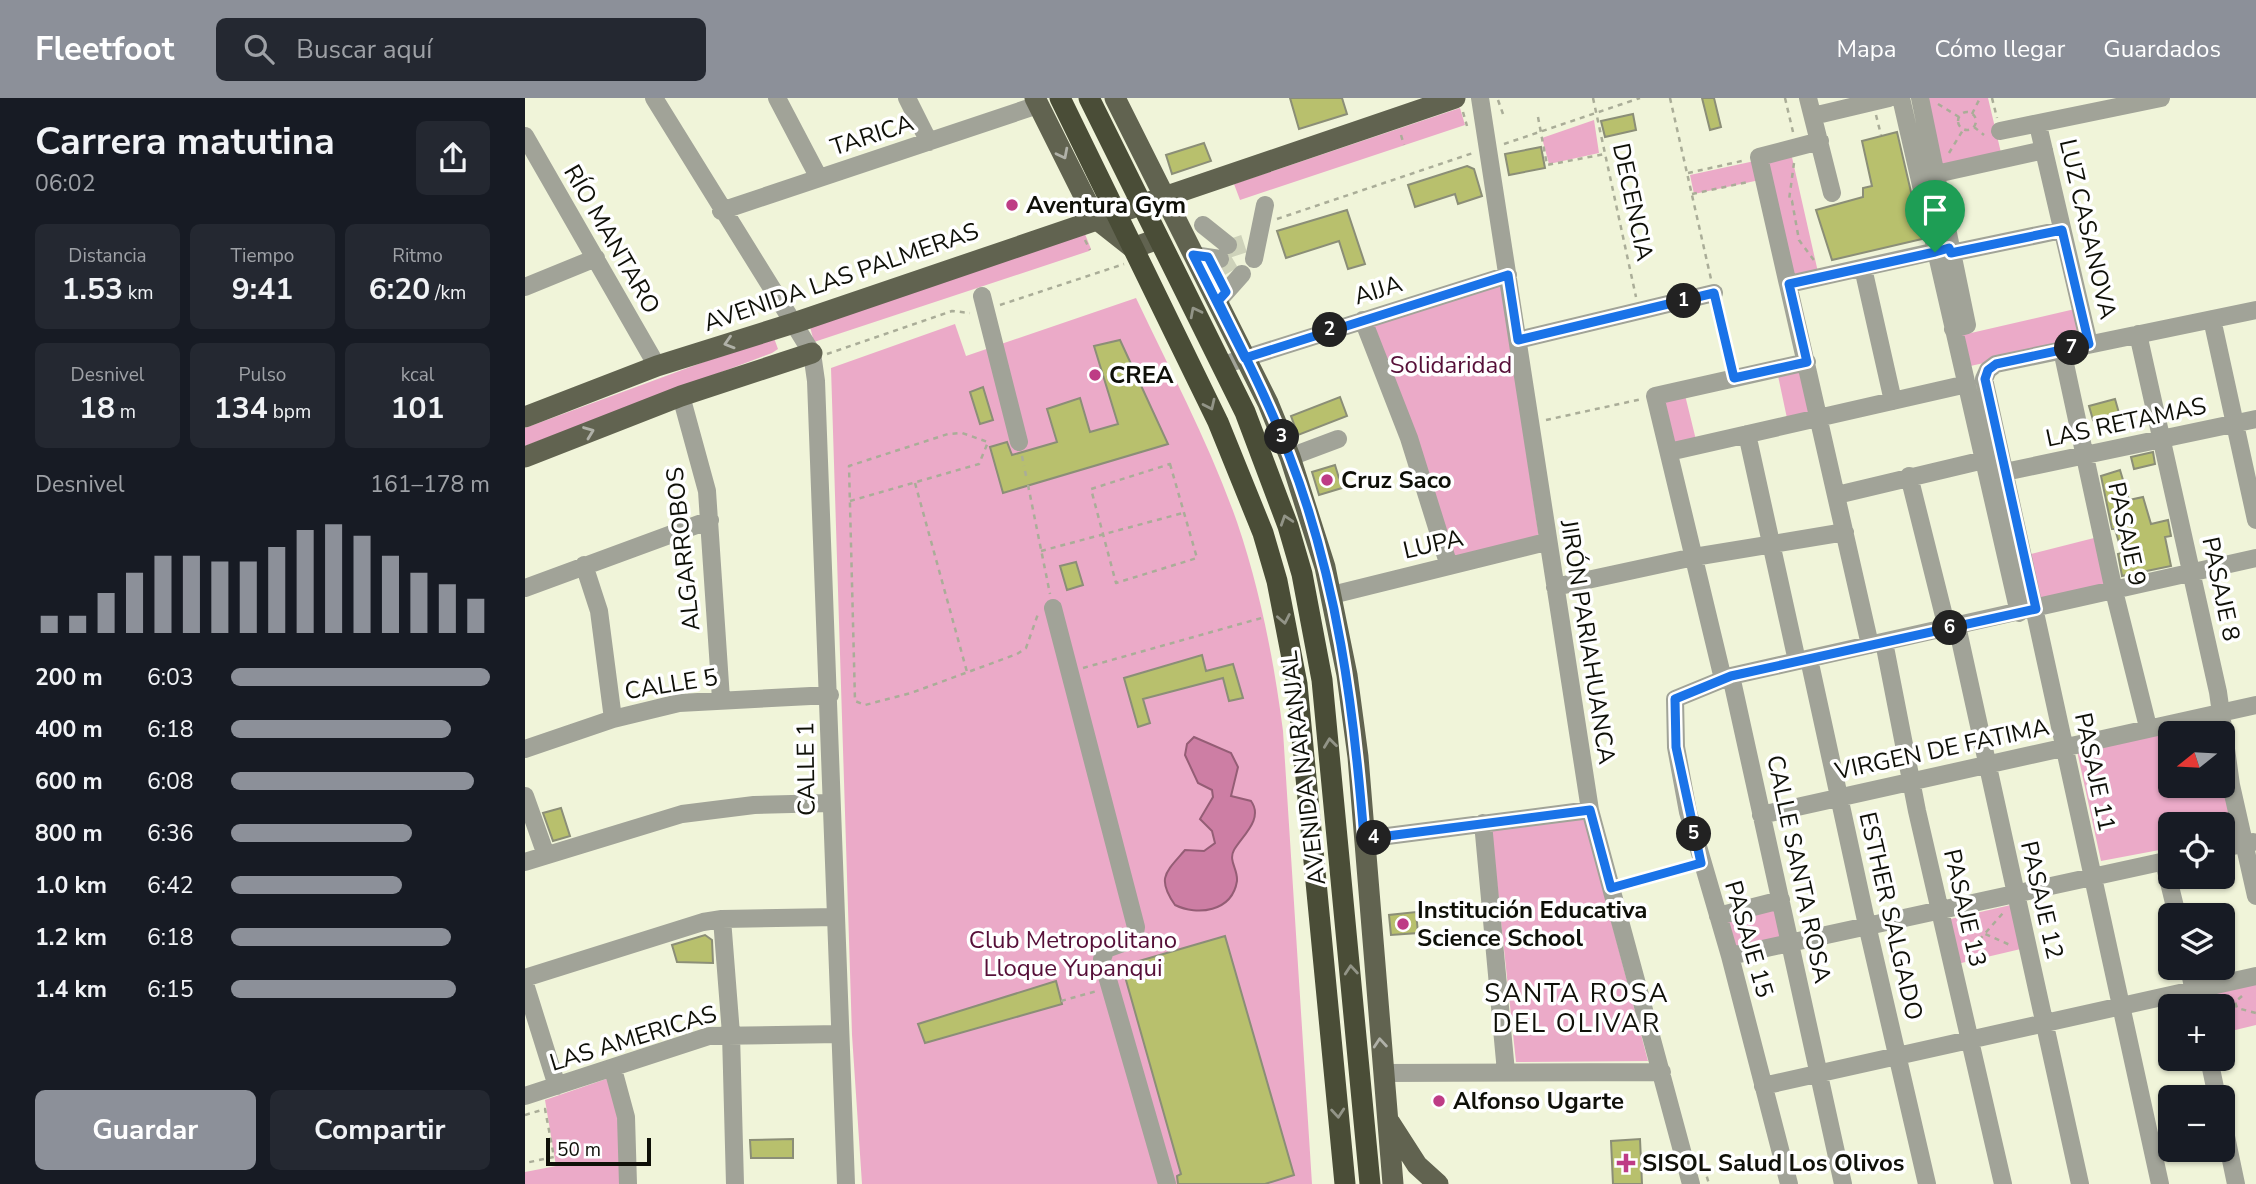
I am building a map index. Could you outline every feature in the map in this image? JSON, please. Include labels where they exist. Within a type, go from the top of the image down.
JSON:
[{"type":"highway","name":"AVENIDA NARANJAL","points":[[1060,98],[1105,215],[1130,255],[1241,474],[1277,581],[1297,684],[1345,1184]]},
{"type":"highway","name":"AVENIDA NARANJAL","points":[[1089,98],[1223,365],[1268,464],[1302,574],[1322,680],[1370,1184]]},
{"type":"main road","name":"AVENIDA NARANJAL","points":[[1115,98],[1218,301],[1290,457],[1332,595],[1349,689],[1393,1184]]},
{"type":"main road","name":"AVENIDA NARANJAL","points":[[1037,102],[1105,215]]},
{"type":"main road","name":"AVENIDA LAS PALMERAS","points":[[525,417],[657,366],[794,323],[1164,195],[1459,105]]},
{"type":"main road","points":[[1130,255],[1158,239]]},
{"type":"main road","points":[[525,457],[681,396],[819,353]]},
{"type":"main road","points":[[1387,1118],[1417,1165],[1438,1184]]},
{"type":"street","points":[[654,98],[779,304],[819,353]]},
{"type":"street","points":[[777,98],[819,178]]},
{"type":"street","points":[[907,98],[929,142]]},
{"type":"street","points":[[1808,98],[1832,193]]},
{"type":"street","points":[[1813,116],[1889,98]]},
{"type":"street","points":[[1901,98],[1945,251]]},
{"type":"street","points":[[1920,98],[1936,174],[1953,329],[1984,460],[2028,611]]},
{"type":"street","points":[[2000,131],[2161,98]]},
{"type":"street","name":"JIRÓN PARIAHUANCA","points":[[1489,99],[1508,275],[1529,424],[1590,810],[1691,1184]]},
{"type":"street","name":"TARICA","points":[[721,211],[929,142],[1037,102]]},
{"type":"street","name":"LUZ CASANOVA","points":[[2038,125],[2089,344]]},
{"type":"street","name":"RÍO MANTARO","points":[[525,136],[533,165],[596,258],[657,366]]},
{"type":"street","points":[[1759,157],[1820,141]]},
{"type":"street","points":[[1936,174],[2043,150]]},
{"type":"street","name":"PASAJE 13","points":[[1759,157],[1845,532],[1877,644],[1911,780],[2003,1184]]},
{"type":"street","points":[[1203,225],[1231,267]]},
{"type":"street","points":[[1789,284],[1945,251],[2062,230]]},
{"type":"street","points":[[1193,255],[1231,267]]},
{"type":"street","points":[[525,287],[596,258]]},
{"type":"street","points":[[1218,301],[1231,267]]},
{"type":"street","points":[[1863,268],[1893,401]]},
{"type":"street","name":"AIJA","points":[[1223,365],[1508,275]]},
{"type":"street","points":[[1518,340],[1714,293]]},
{"type":"street","points":[[984,303],[1020,449]]},
{"type":"street","points":[[2062,350],[2256,310]]},
{"type":"street","points":[[2212,319],[2256,520]]},
{"type":"street","points":[[1363,320],[1409,438],[1449,566]]},
{"type":"street","name":"PASAJE 8","points":[[2139,334],[2250,842],[2256,896]]},
{"type":"street","name":"PASAJE 11","points":[[2062,350],[1996,364],[1988,370],[1985,379],[2005,472],[2028,611],[2064,747],[2160,1184]]},
{"type":"street","name":"PASAJE 9","points":[[2062,350],[2114,591],[2148,727]]},
{"type":"street","name":"CALLE 1","points":[[819,353],[816,381],[830,695],[831,803],[846,1184]]},
{"type":"street","points":[[1655,396],[1807,362]]},
{"type":"street","points":[[1669,452],[1966,384]]},
{"type":"street","name":"ALGARROBOS","points":[[681,396],[699,457],[710,520],[721,699]]},
{"type":"street","name":"CALLE SANTA ROSA","points":[[1655,396],[1761,814],[1843,1184]]},
{"type":"street","name":"LAS RETAMAS","points":[[2005,472],[2256,419]]},
{"type":"street","name":"ESTHER SALGADO","points":[[1747,434],[1839,796],[1927,1184]]},
{"type":"street","points":[[1290,457],[1338,439]]},
{"type":"street","points":[[1837,495],[1984,460]]},
{"type":"street","name":"PASAJE 12","points":[[1909,476],[1987,763],[2080,1184]]},
{"type":"street","points":[[525,588],[710,520]]},
{"type":"street","points":[[1555,587],[1694,557],[1845,532]]},
{"type":"street","name":"LUPA","points":[[1332,595],[1546,542]]},
{"type":"street","points":[[1727,678],[2256,558]]},
{"type":"street","points":[[584,565],[599,611],[613,719]]},
{"type":"street","points":[[1053,608],[1136,927],[1134,939],[1102,953],[1167,1184]]},
{"type":"street","name":"PASAJE 15","points":[[1727,678],[1681,696],[1673,705],[1678,760],[1701,863],[1730,956],[1789,1184]]},
{"type":"street","name":"CALLE 5","points":[[525,749],[613,719],[679,703],[830,695]]},
{"type":"street","name":"VIRGEN DE FATIMA","points":[[1761,814],[2256,705]]},
{"type":"street","points":[[525,796],[546,855]]},
{"type":"street","points":[[525,862],[682,814],[754,805],[831,803]]},
{"type":"street","points":[[1364,839],[1590,810]]},
{"type":"street","points":[[1483,823],[1506,1072]]},
{"type":"street","points":[[1730,956],[1867,925],[1942,913],[2091,876],[2158,863]]},
{"type":"street","points":[[1718,916],[1781,900]]},
{"type":"street","points":[[525,978],[722,919],[837,917]]},
{"type":"street","points":[[722,919],[731,1034],[735,1184]]},
{"type":"street","points":[[2211,994],[2253,983]]},
{"type":"street","points":[[525,984],[557,1086]]},
{"type":"street","points":[[1763,1086],[2119,1006],[2158,1002]]},
{"type":"street","name":"LAS AMERICAS","points":[[525,1096],[709,1036],[840,1034]]},
{"type":"street","points":[[613,1069],[626,1117],[628,1184]]},
{"type":"street","points":[[1383,1073],[1662,1072]]},
{"type":"street","points":[[2231,1162],[2236,1184]]},
{"type":"path","name":"DECENCIA","points":[[1593,98],[1640,312]]},
{"type":"path","points":[[1496,146],[1640,98]]},
{"type":"path","points":[[1677,98],[1670,99],[1734,378]]},
{"type":"path","points":[[1785,98],[1796,148],[1789,200],[1792,201],[1799,240],[1825,276]]},
{"type":"path","points":[[1930,98],[1959,117]]},
{"type":"path","points":[[1963,130],[1969,130],[1975,124],[1972,114],[1980,98]]},
{"type":"path","points":[[1489,99],[1503,114]]},
{"type":"path","points":[[1459,105],[1467,126]]},
{"type":"path","points":[[1963,130],[1958,123],[1959,117],[1966,112],[1972,114]]},
{"type":"path","points":[[1538,117],[1548,165],[1605,154]]},
{"type":"path","points":[[1399,129],[1404,145]]},
{"type":"path","points":[[1936,174],[1963,130]]},
{"type":"path","points":[[1258,233],[1479,151]]},
{"type":"path","points":[[1688,173],[1759,157]]},
{"type":"path","points":[[1692,194],[1765,179]]},
{"type":"path","points":[[819,353],[952,311],[963,314],[984,303],[1130,255]]},
{"type":"path","points":[[1529,424],[1655,396]]},
{"type":"path","points":[[850,501],[979,464],[988,442],[962,433],[948,434],[849,466],[855,701],[865,705],[893,695],[911,693],[1017,654],[1026,648],[1035,617],[1053,608],[1020,449]]},
{"type":"path","points":[[1170,464],[1184,513],[1197,558],[1116,583],[1091,489],[1170,464]]},
{"type":"path","points":[[915,483],[967,671]]},
{"type":"path","points":[[1041,551],[1184,513]]},
{"type":"path","points":[[1069,672],[1271,616]]},
{"type":"path","points":[[1611,888],[1701,863]]},
{"type":"path","points":[[1954,968],[2016,895]]},
{"type":"path","points":[[1942,913],[2029,953]]},
{"type":"path","points":[[2253,983],[2235,1002],[2237,1008],[2256,1013]]},
{"type":"path","points":[[1061,1001],[1110,988]]},
{"type":"path","points":[[525,1115],[545,1109],[554,1157],[525,1163]]},
{"type":"green space","points":[[1924,98],[1988,98],[2002,157],[1939,169]]},
{"type":"green space","points":[[1460,108],[1465,125],[1240,200],[1234,184]]},
{"type":"green space","points":[[1594,120],[1599,153],[1549,164],[1542,138]]},
{"type":"green space","points":[[1791,153],[1820,281],[1793,287],[1769,178],[1694,194],[1690,175]]},
{"type":"green space","points":[[1085,234],[1091,249],[1089,251],[814,342],[809,323]]},
{"type":"green space","name":"Solidaridad","points":[[1501,283],[1539,537],[1452,558],[1372,325]]},
{"type":"green space","name":"Club Metropolitano Lloque Yupanqui","points":[[1136,298],[1226,493],[1253,573],[1271,652],[1283,731],[1312,1184],[862,1184],[852,1035],[831,368],[955,324],[966,356]]},
{"type":"green space","points":[[2075,309],[2082,341],[1966,367],[1958,336]]},
{"type":"green space","points":[[774,338],[778,349],[772,353],[525,446],[525,428]]},
{"type":"green space","points":[[1803,366],[1814,417],[1788,423],[1777,371]]},
{"type":"green space","points":[[1685,395],[1696,440],[1672,446],[1662,400]]},
{"type":"green space","points":[[2098,537],[2110,584],[2039,601],[2027,555]]},
{"type":"green space","points":[[2158,731],[2158,798],[2226,798],[2229,812],[2158,812],[2158,850],[2101,861],[2077,751]]},
{"type":"green space","points":[[1584,817],[1648,1061],[1516,1062],[1491,827]]},
{"type":"green space","points":[[1775,896],[1784,939],[1731,952],[1719,911]]},
{"type":"green space","points":[[2015,904],[2025,948],[1957,964],[1946,920]]},
{"type":"green space","points":[[2256,976],[2256,1025],[2235,1030],[2235,994],[2195,994],[2194,990]]},
{"type":"green space","points":[[609,1078],[620,1117],[621,1184],[525,1184],[525,1172],[556,1166],[545,1100]]},
{"type":"shaded area","points":[[1194,737],[1231,753],[1238,767],[1231,796],[1251,801],[1255,814],[1250,827],[1232,854],[1237,877],[1234,891],[1221,905],[1203,910],[1175,905],[1165,882],[1168,870],[1185,850],[1204,851],[1215,843],[1212,831],[1200,819],[1213,797],[1212,790],[1198,783],[1185,755],[1187,744]]},
{"type":"building","points":[[1290,98],[1342,98],[1347,114],[1299,129]]},
{"type":"building","points":[[1702,98],[1714,98],[1721,127],[1710,130]]},
{"type":"building","points":[[1633,114],[1636,130],[1605,137],[1601,121]]},
{"type":"building","points":[[1897,132],[1922,239],[1832,260],[1816,210],[1863,197],[1863,188],[1872,186],[1862,141]]},
{"type":"building","points":[[1204,143],[1211,161],[1172,174],[1166,155]]},
{"type":"building","points":[[1541,147],[1545,168],[1509,175],[1505,154]]},
{"type":"building","points":[[1467,166],[1474,169],[1482,196],[1458,204],[1455,194],[1415,207],[1408,185]]},
{"type":"building","points":[[1347,210],[1365,264],[1348,269],[1339,241],[1286,258],[1277,231]]},
{"type":"building","points":[[1120,340],[1168,444],[1003,493],[990,447],[1007,442],[1012,455],[1057,442],[1047,409],[1080,398],[1090,432],[1118,424],[1094,346]]},
{"type":"building","points":[[983,387],[993,420],[980,424],[970,392]]},
{"type":"building","points":[[1340,397],[1347,416],[1298,435],[1291,416]]},
{"type":"building","points":[[2115,399],[2119,413],[2093,420],[2089,406]]},
{"type":"building","points":[[2153,452],[2155,464],[2134,469],[2131,457]]},
{"type":"building","name":"Cruz Saco","points":[[1335,465],[1342,488],[1319,495],[1312,472]]},
{"type":"building","points":[[2120,470],[2129,500],[2143,497],[2151,524],[2168,520],[2171,536],[2165,537],[2171,566],[2122,576],[2118,554],[2122,553],[2115,529],[2112,529],[2101,476]]},
{"type":"building","points":[[1076,562],[1083,585],[1067,590],[1060,566]]},
{"type":"building","points":[[1202,655],[1206,671],[1233,664],[1243,698],[1229,701],[1223,678],[1143,699],[1150,723],[1138,727],[1124,678]]},
{"type":"building","points":[[561,808],[570,836],[553,841],[543,813]]},
{"type":"building","name":"Institución Educativa Science School","points":[[1416,912],[1418,933],[1391,935],[1389,915]]},
{"type":"building","points":[[705,935],[712,940],[713,963],[677,962],[672,945]]},
{"type":"building","points":[[1225,936],[1294,1175],[1265,1184],[1178,1184],[1177,1176],[1181,1174],[1122,966]]},
{"type":"building","points":[[1056,981],[1062,1004],[925,1043],[918,1024]]},
{"type":"building","points":[[793,1139],[793,1158],[751,1158],[750,1140]]},
{"type":"building","name":"SISOL Salud Los Olivos","points":[[1640,1139],[1642,1184],[1613,1184],[1611,1141]]},
{"type":"tunnel","points":[[1228,245],[1231,248],[1246,243]]},
{"type":"tunnel","points":[[1223,260],[1230,272]]},
{"type":"place","name":"Aventura Gym","points":[[1012,205]]},
{"type":"place","name":"CREA","points":[[1095,375]]},
{"type":"place","name":"Cruz Saco","points":[[1327,480]]},
{"type":"place","name":"Institución Educativa Science School","points":[[1403,924]]},
{"type":"place","name":"Alfonso Ugarte","points":[[1439,1101]]},
{"type":"place","name":"SISOL Salud Los Olivos","points":[[1626,1163]]},
{"type":"district","name":"SANTA ROSA DEL OLIVAR","points":[[1577,1008]]},
{"type":"route","points":[[1935,252],[1789,284],[1807,362],[1734,378],[1714,293],[1518,340],[1508,275],[1245,358],[1193,255],[1208,257],[1226,292],[1218,301],[1245,358],[1268,403],[1311,519],[1332,595],[1347,675],[1358,757],[1364,839],[1590,810],[1611,888],[1701,863],[1676,747],[1673,705],[1675,699],[1731,676],[2036,609],[1985,379],[1988,370],[1996,364],[2089,344],[2062,230],[1951,253],[1949,248],[1935,252]]}]
